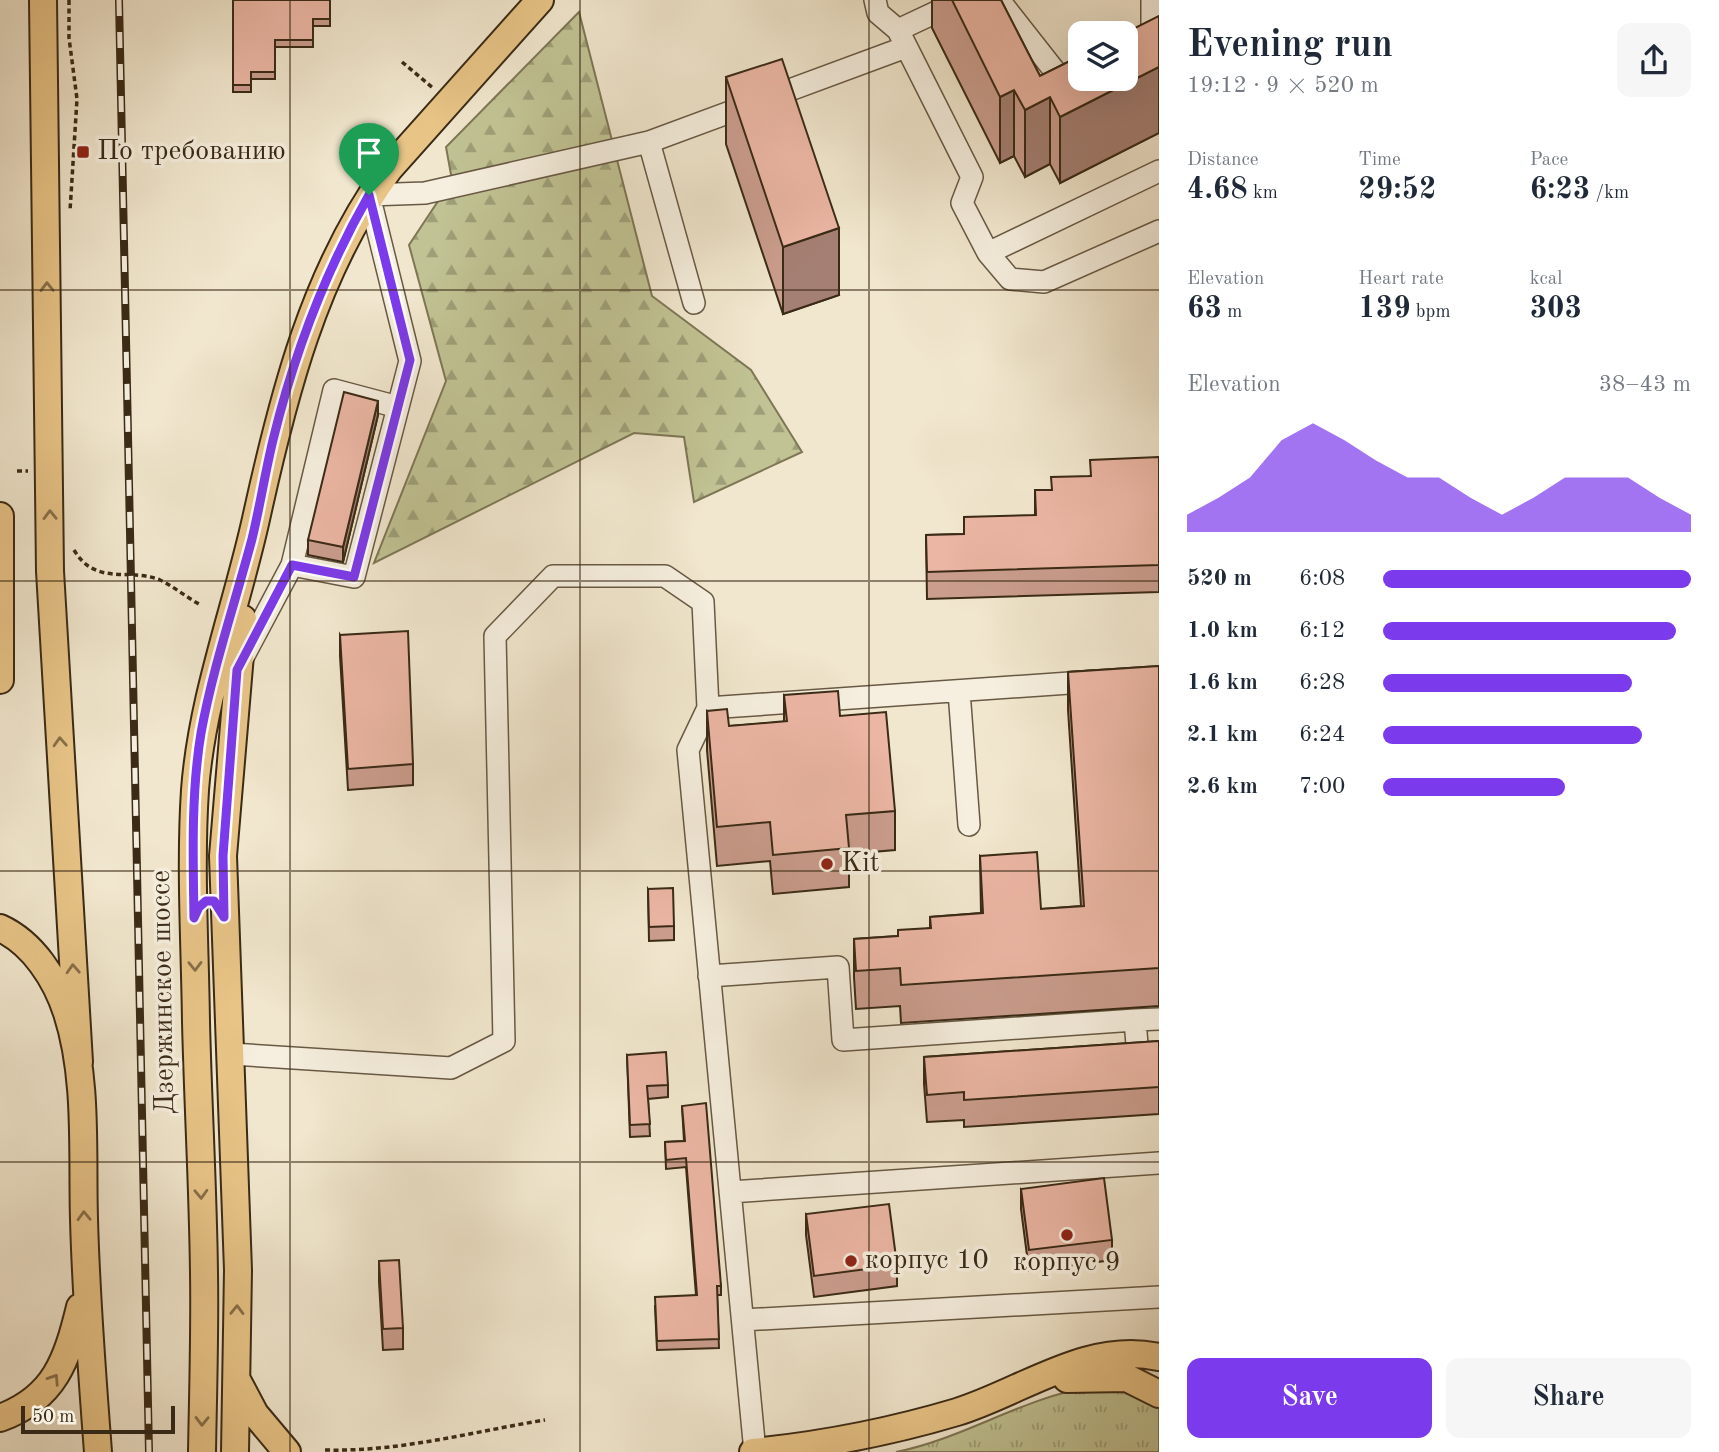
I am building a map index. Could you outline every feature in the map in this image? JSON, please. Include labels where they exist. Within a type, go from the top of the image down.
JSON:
[{"type":"main road","points":[[43,0],[50,570],[79,1062],[86,1285],[98,1452]]},
{"type":"main road","name":"Дзержинское шоссе","points":[[202,1452],[204,1275],[194,918],[195,802],[201,734],[252,537],[274,439],[303,338],[334,259],[369,195],[429,121],[540,0]]},
{"type":"main road","points":[[0,516],[0,680]]},
{"type":"main road","name":"Дзержинское шоссе","points":[[235,1452],[238,1270],[223,856],[237,670],[252,537]]},
{"type":"main road","points":[[194,918],[199,907],[206,901],[214,901],[220,906],[224,917]]},
{"type":"main road","points":[[0,928],[31,951],[55,985],[67,1013],[79,1062]]},
{"type":"main road","points":[[0,1418],[16,1413],[51,1385],[71,1342],[86,1285]]},
{"type":"main road","points":[[754,1452],[893,1431],[961,1410],[1070,1365],[1112,1356],[1145,1354],[1159,1357]]},
{"type":"main road","points":[[1017,1386],[1086,1377],[1127,1378],[1159,1394]]},
{"type":"main road","points":[[236,1378],[255,1414],[287,1452]]},
{"type":"street","points":[[875,0],[878,13],[902,38],[972,177],[962,203],[988,253],[1010,279],[1044,282],[1159,231]]},
{"type":"street","points":[[292,565],[354,577],[410,360],[369,195],[425,192],[649,142],[902,38],[962,0]]},
{"type":"street","points":[[999,0],[1061,79],[1068,80]]},
{"type":"street","points":[[1149,58],[1152,0]]},
{"type":"street","points":[[649,142],[694,303]]},
{"type":"street","points":[[988,253],[1159,171]]},
{"type":"street","points":[[237,670],[292,565],[334,390],[398,407]]},
{"type":"street","points":[[232,1055],[451,1068],[504,1041],[495,636],[554,576],[665,576],[703,602],[708,708],[688,750],[754,1452]]},
{"type":"street","points":[[708,708],[1119,680]]},
{"type":"street","points":[[959,691],[968,825]]},
{"type":"street","points":[[709,976],[838,967],[843,1040],[1159,1019]]},
{"type":"street","points":[[1135,1020],[1138,1057],[1159,1056]]},
{"type":"street","points":[[730,1192],[1159,1163]]},
{"type":"street","points":[[743,1321],[1159,1297]]},
{"type":"path","points":[[68,225],[73,197],[76,99],[69,38],[69,0]]},
{"type":"path","points":[[74,539],[74,552],[88,566],[108,576],[142,576],[161,580],[199,604]]},
{"type":"path","points":[[324,1450],[364,1451],[427,1444],[472,1432],[545,1420]]},
{"type":"green space","points":[[579,12],[652,296],[751,370],[802,452],[694,502],[684,437],[634,433],[374,563],[446,381],[409,245],[452,180],[446,147]]},
{"type":"green space","points":[[1090,1387],[1131,1391],[1159,1407],[1159,1452],[896,1452],[945,1438],[1040,1400]]},
{"type":"building","points":[[233,0],[330,0],[330,19],[313,19],[313,40],[275,40],[275,72],[251,72],[251,85],[233,85]]},
{"type":"building","points":[[952,0],[1001,0],[1040,76],[1068,62],[1068,91],[1111,91],[1060,117],[1050,97],[1025,110],[1014,90],[1000,97]]},
{"type":"building","points":[[1159,16],[1159,67],[1138,78],[1138,26]]},
{"type":"building","points":[[782,59],[839,228],[783,247],[726,77]]},
{"type":"building","points":[[344,392],[378,401],[343,547],[308,540]]},
{"type":"building","points":[[1159,457],[1159,565],[927,572],[926,535],[964,534],[964,517],[1036,515],[1035,490],[1052,490],[1051,477],[1091,476],[1090,460]]},
{"type":"building","points":[[408,631],[413,764],[348,769],[340,635]]},
{"type":"building","points":[[1159,666],[1159,968],[901,985],[900,968],[856,971],[854,939],[898,936],[898,930],[931,928],[930,917],[983,913],[980,856],[1037,852],[1041,909],[1084,906],[1068,672]]},
{"type":"building","points":[[838,691],[840,716],[886,712],[895,811],[846,815],[849,848],[773,855],[770,822],[717,827],[707,711],[727,709],[729,726],[787,721],[784,695]]},
{"type":"building","points":[[673,888],[674,926],[649,927],[648,889]]},
{"type":"building","points":[[1159,1041],[1159,1087],[964,1100],[964,1092],[927,1095],[924,1057]]},
{"type":"building","points":[[666,1052],[668,1085],[647,1086],[650,1124],[630,1125],[627,1055]]},
{"type":"building","points":[[706,1103],[721,1286],[717,1286],[719,1339],[657,1341],[655,1297],[697,1295],[686,1158],[666,1160],[665,1142],[685,1141],[682,1106]]},
{"type":"building","name":"корпус 9","points":[[1104,1178],[1112,1240],[1029,1250],[1021,1189]]},
{"type":"building","name":"корпус 10","points":[[889,1204],[897,1265],[814,1276],[806,1214]]},
{"type":"building","points":[[399,1260],[403,1328],[383,1329],[379,1261]]},
{"type":"railway","points":[[119,0],[149,1452]]},
{"type":"place","name":"По требованию","points":[[83,152]]},
{"type":"place","name":"Kit","points":[[827,864]]},
{"type":"place","name":"корпус 9","points":[[1067,1235]]},
{"type":"place","name":"корпус 10","points":[[851,1261]]},
{"type":"route","points":[[369,195],[410,360],[354,577],[292,565],[237,670],[223,856],[224,917],[220,906],[214,901],[206,901],[199,907],[194,918],[195,790],[201,734],[216,668],[252,537],[274,439],[303,338],[334,259],[369,195]]}]
